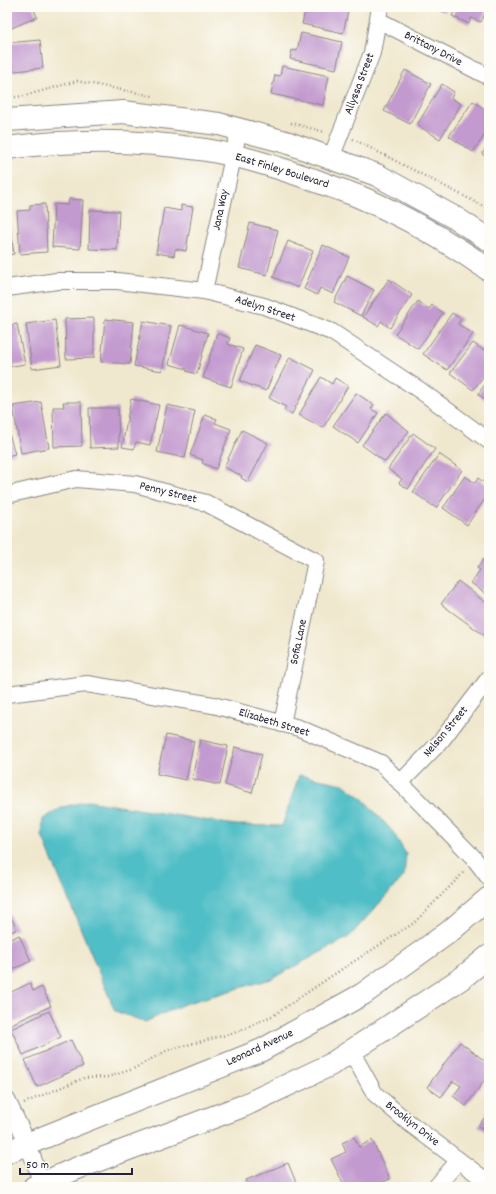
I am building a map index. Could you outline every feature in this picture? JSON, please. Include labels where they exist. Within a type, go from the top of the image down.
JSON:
[{"type":"street","name":"Brittany Drive","points":[[379,14],[489,77]]},
{"type":"street","name":"Allyssa Street","points":[[331,158],[372,53],[379,14]]},
{"type":"street","points":[[7,120],[123,112],[218,124],[239,129],[286,142],[377,175],[457,219],[489,240]]},
{"type":"street","name":"Jana Way","points":[[204,291],[239,129]]},
{"type":"street","name":"East Finley Boulevard","points":[[7,148],[59,143],[99,142],[179,146],[264,163],[360,197],[392,212],[446,241],[489,270]]},
{"type":"street","name":"Adelyn Street","points":[[7,288],[57,281],[117,281],[204,291],[264,306],[332,332],[421,391],[489,441]]},
{"type":"street","name":"Penny Street","points":[[7,495],[76,479],[135,484],[206,502],[316,561]]},
{"type":"street","name":"Sofia Lane","points":[[282,724],[316,561]]},
{"type":"street","name":"Nelson Street","points":[[400,783],[441,741],[489,678]]},
{"type":"street","name":"Elizabeth Street","points":[[7,694],[87,684],[213,704],[299,728],[381,763],[475,861],[489,878]]},
{"type":"street","name":"Leonard Avenue","points":[[7,1152],[262,1050],[363,994],[449,932],[489,898]]},
{"type":"street","points":[[9,1104],[28,1144],[38,1185],[75,1169],[244,1106],[330,1065],[462,978],[489,956]]},
{"type":"street","name":"Brooklyn Drive","points":[[351,1052],[375,1094],[404,1119],[489,1183]]},
{"type":"street","points":[[436,1187],[459,1160]]},
{"type":"path","points":[[9,1104],[46,1093],[84,1078],[108,1077],[133,1069],[168,1050],[234,1033],[274,1015],[414,923],[475,861]]},
{"type":"water","points":[[299,775],[343,784],[362,798],[393,832],[406,854],[404,876],[349,937],[271,979],[184,1004],[145,1022],[115,1011],[42,836],[43,819],[63,807],[88,801],[235,825],[282,826]]},
{"type":"building","points":[[7,7],[33,7],[37,17],[7,30]]},
{"type":"building","points":[[306,7],[349,7],[343,33],[302,24]]},
{"type":"building","points":[[431,7],[447,7],[445,12]]},
{"type":"building","points":[[456,7],[488,7],[481,22],[471,18],[469,24],[452,16]]},
{"type":"building","points":[[301,33],[342,42],[336,69],[290,59],[292,50],[297,51]]},
{"type":"building","points":[[40,40],[43,68],[7,72],[7,43]]},
{"type":"building","points":[[282,66],[329,76],[323,105],[271,94],[275,75],[280,76]]},
{"type":"building","points":[[405,70],[431,84],[410,124],[384,111]]},
{"type":"building","points":[[442,84],[454,92],[451,98],[461,104],[440,139],[417,125]]},
{"type":"building","points":[[473,101],[489,112],[489,129],[473,152],[449,136]]},
{"type":"building","points":[[489,144],[489,159],[482,154]]},
{"type":"building","points":[[69,199],[83,200],[80,249],[52,247],[54,204],[68,205]]},
{"type":"building","points":[[45,204],[47,252],[20,254],[17,211],[30,210],[30,205]]},
{"type":"building","points":[[181,205],[193,207],[186,251],[175,249],[174,256],[156,253],[164,208],[181,211]]},
{"type":"building","points":[[7,206],[14,254],[7,255]]},
{"type":"building","points":[[90,210],[119,211],[117,250],[89,249]]},
{"type":"building","points":[[250,223],[278,230],[267,275],[239,268]]},
{"type":"building","points":[[288,241],[313,251],[298,288],[273,277]]},
{"type":"building","points":[[323,245],[349,257],[333,294],[320,288],[317,295],[304,289]]},
{"type":"building","points":[[347,276],[374,290],[361,316],[334,302]]},
{"type":"building","points":[[389,279],[412,295],[390,328],[381,321],[378,326],[363,317]]},
{"type":"building","points":[[418,301],[429,309],[432,305],[443,313],[418,349],[395,334]]},
{"type":"building","points":[[452,313],[461,319],[458,324],[473,334],[447,370],[423,354]]},
{"type":"building","points":[[94,318],[94,358],[66,359],[65,319]]},
{"type":"building","points":[[105,319],[134,322],[130,364],[101,362]]},
{"type":"building","points":[[55,320],[61,365],[32,369],[26,324]]},
{"type":"building","points":[[143,321],[171,326],[162,371],[134,366]]},
{"type":"building","points":[[17,324],[25,364],[7,367],[7,326]]},
{"type":"building","points":[[180,325],[208,333],[197,374],[186,371],[187,369],[169,364]]},
{"type":"building","points":[[217,333],[230,338],[228,344],[243,349],[231,387],[203,378]]},
{"type":"building","points":[[473,343],[483,350],[485,348],[489,351],[489,369],[473,390],[450,373]]},
{"type":"building","points":[[255,345],[281,355],[266,391],[240,381]]},
{"type":"building","points":[[290,357],[315,370],[292,414],[284,410],[286,407],[269,398]]},
{"type":"building","points":[[321,377],[332,384],[335,378],[348,386],[323,428],[299,415]]},
{"type":"building","points":[[489,379],[489,403],[478,394]]},
{"type":"building","points":[[356,393],[374,405],[371,409],[378,413],[358,443],[333,426]]},
{"type":"building","points":[[131,399],[159,405],[150,445],[136,442],[134,449],[122,447]]},
{"type":"building","points":[[41,402],[49,448],[21,453],[13,406]]},
{"type":"building","points":[[63,402],[81,402],[82,446],[54,447],[53,407],[64,407]]},
{"type":"building","points":[[167,405],[195,411],[185,458],[157,452]]},
{"type":"building","points":[[89,408],[118,408],[119,447],[90,448]]},
{"type":"building","points":[[386,413],[409,431],[385,462],[362,445]]},
{"type":"building","points":[[205,415],[217,419],[215,423],[231,429],[216,469],[202,463],[203,460],[190,455]]},
{"type":"building","points":[[7,427],[15,454],[7,456]]},
{"type":"building","points":[[242,430],[268,443],[248,482],[241,478],[242,476],[224,467]]},
{"type":"building","points":[[413,433],[435,449],[408,489],[399,483],[402,479],[388,469]]},
{"type":"building","points":[[439,454],[462,470],[436,508],[413,492]]},
{"type":"building","points":[[465,476],[475,483],[478,478],[489,486],[489,493],[467,525],[443,508]]},
{"type":"building","points":[[484,559],[489,563],[489,596],[471,583],[480,570],[477,568]]},
{"type":"building","points":[[458,581],[489,605],[489,616],[487,619],[489,620],[489,631],[485,636],[441,604]]},
{"type":"building","points":[[166,735],[194,741],[186,780],[157,774]]},
{"type":"building","points":[[200,740],[228,746],[220,785],[192,779]]},
{"type":"building","points":[[235,747],[262,754],[252,793],[225,785]]},
{"type":"building","points":[[7,910],[17,929],[7,934]]},
{"type":"building","points":[[19,935],[31,961],[7,972],[7,941]]},
{"type":"building","points":[[30,983],[33,991],[42,987],[51,1006],[9,1025],[7,1021],[7,994]]},
{"type":"building","points":[[49,1011],[61,1037],[23,1055],[11,1029]]},
{"type":"building","points":[[71,1040],[83,1066],[37,1087],[25,1060]]},
{"type":"building","points":[[460,1042],[489,1064],[489,1074],[466,1106],[453,1096],[461,1086],[453,1081],[441,1097],[427,1087]]},
{"type":"building","points":[[489,1112],[489,1134],[478,1126]]},
{"type":"building","points":[[354,1137],[359,1147],[372,1140],[390,1179],[372,1187],[345,1187],[331,1159],[346,1152],[342,1143]]},
{"type":"building","points":[[288,1163],[298,1187],[249,1187],[246,1180]]}]
